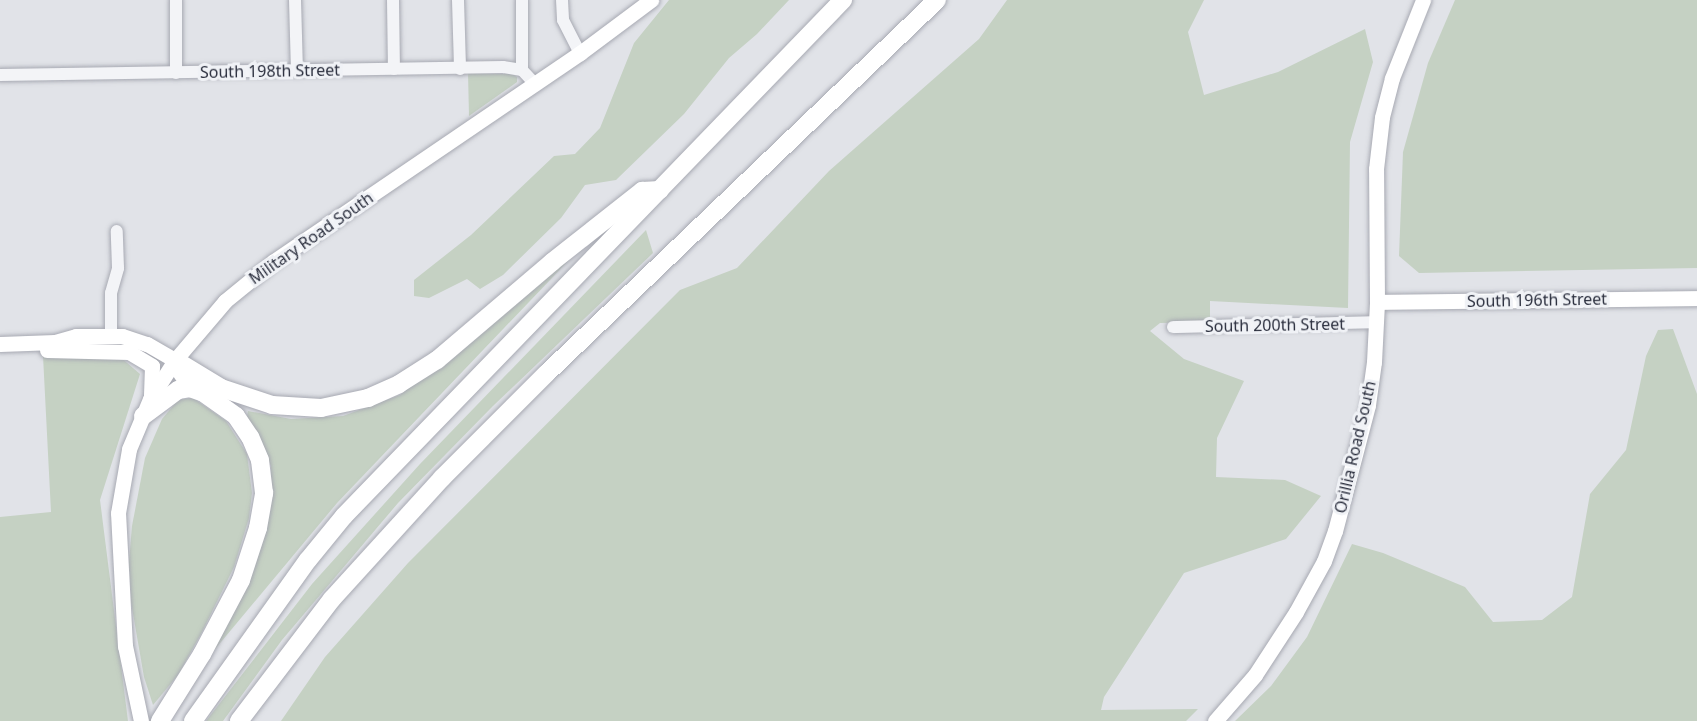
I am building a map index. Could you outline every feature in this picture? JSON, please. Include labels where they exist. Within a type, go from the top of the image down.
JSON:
[{"type":"highway","points":[[193,721],[308,560],[344,516],[843,0]]},
{"type":"highway","points":[[239,721],[332,599],[442,478],[546,374],[937,0]]},
{"type":"highway","points":[[174,360],[221,388],[272,405],[321,408],[368,398],[399,384],[437,360],[552,262],[642,191],[660,190]]},
{"type":"highway","points":[[160,721],[202,654],[241,580],[258,528],[262,503],[262,471],[250,437],[236,416],[188,382],[174,360]]},
{"type":"highway","points":[[147,408],[178,390],[190,388],[201,392]]},
{"type":"highway","points":[[255,721],[294,649]]},
{"type":"main road","name":"Military Road South","points":[[141,721],[125,646],[118,513],[129,450],[147,408],[174,360],[225,301],[274,261],[580,53],[636,5],[651,0]]},
{"type":"main road","name":"Orillia Road South","points":[[1215,721],[1255,675],[1296,612],[1324,561],[1335,531],[1368,405],[1377,302],[1376,169],[1382,117],[1392,78],[1423,0]]},
{"type":"main road","name":"South 196th Street","points":[[1377,302],[1697,298]]},
{"type":"main road","points":[[0,344],[55,342],[76,336],[111,335],[131,337],[174,360]]},
{"type":"main road","points":[[29,342],[37,349],[129,352],[152,366],[147,408]]},
{"type":"street","points":[[176,0],[176,73]]},
{"type":"street","points":[[295,0],[297,71]]},
{"type":"street","points":[[393,0],[394,69]]},
{"type":"street","points":[[458,0],[460,69]]},
{"type":"street","points":[[522,0],[522,70],[534,83]]},
{"type":"street","points":[[562,0],[563,20],[580,53]]},
{"type":"street","name":"South 198th Street","points":[[0,75],[503,67],[522,70]]},
{"type":"street","points":[[111,335],[111,293],[118,268],[117,231]]},
{"type":"street","name":"South 200th Street","points":[[1173,327],[1376,322]]},
{"type":"green space","points":[[669,0],[789,0],[757,34],[729,58],[684,114],[616,180],[585,185],[561,218],[503,275],[480,289],[467,279],[429,298],[414,296],[414,280],[471,235],[554,156],[575,154],[600,128],[634,43]]},
{"type":"green space","points":[[1007,0],[1204,0],[1188,32],[1204,95],[1278,72],[1365,29],[1373,62],[1350,142],[1348,308],[1210,301],[1210,322],[1160,323],[1150,331],[1184,359],[1244,381],[1217,438],[1216,477],[1285,480],[1321,496],[1286,539],[1184,573],[1104,697],[1101,710],[1198,709],[1186,721],[281,721],[325,657],[408,563],[680,290],[737,268],[829,171],[979,39]]},
{"type":"green space","points":[[1455,0],[1697,0],[1697,268],[1419,273],[1399,256],[1403,152],[1428,63]]},
{"type":"green space","points":[[468,73],[512,74],[517,77],[517,82],[469,116]]},
{"type":"green space","points":[[646,230],[653,253],[493,406],[398,503],[282,640],[223,721],[206,721],[312,584],[420,464]]},
{"type":"green space","points":[[571,258],[337,503],[196,672],[261,547],[270,509],[271,466],[247,417],[248,411],[291,419],[343,416],[400,395]]},
{"type":"green space","points":[[1673,329],[1697,394],[1697,721],[1235,721],[1271,686],[1307,637],[1352,544],[1383,553],[1465,587],[1493,622],[1542,620],[1572,597],[1590,494],[1626,450],[1646,356],[1658,330]]},
{"type":"green space","points":[[43,356],[119,356],[140,374],[100,500],[128,721],[0,721],[0,517],[51,512]]},
{"type":"green space","points":[[193,398],[226,421],[247,454],[252,493],[249,518],[234,567],[201,634],[178,675],[153,705],[144,677],[131,602],[129,562],[132,526],[145,458],[162,419],[178,400]]}]
